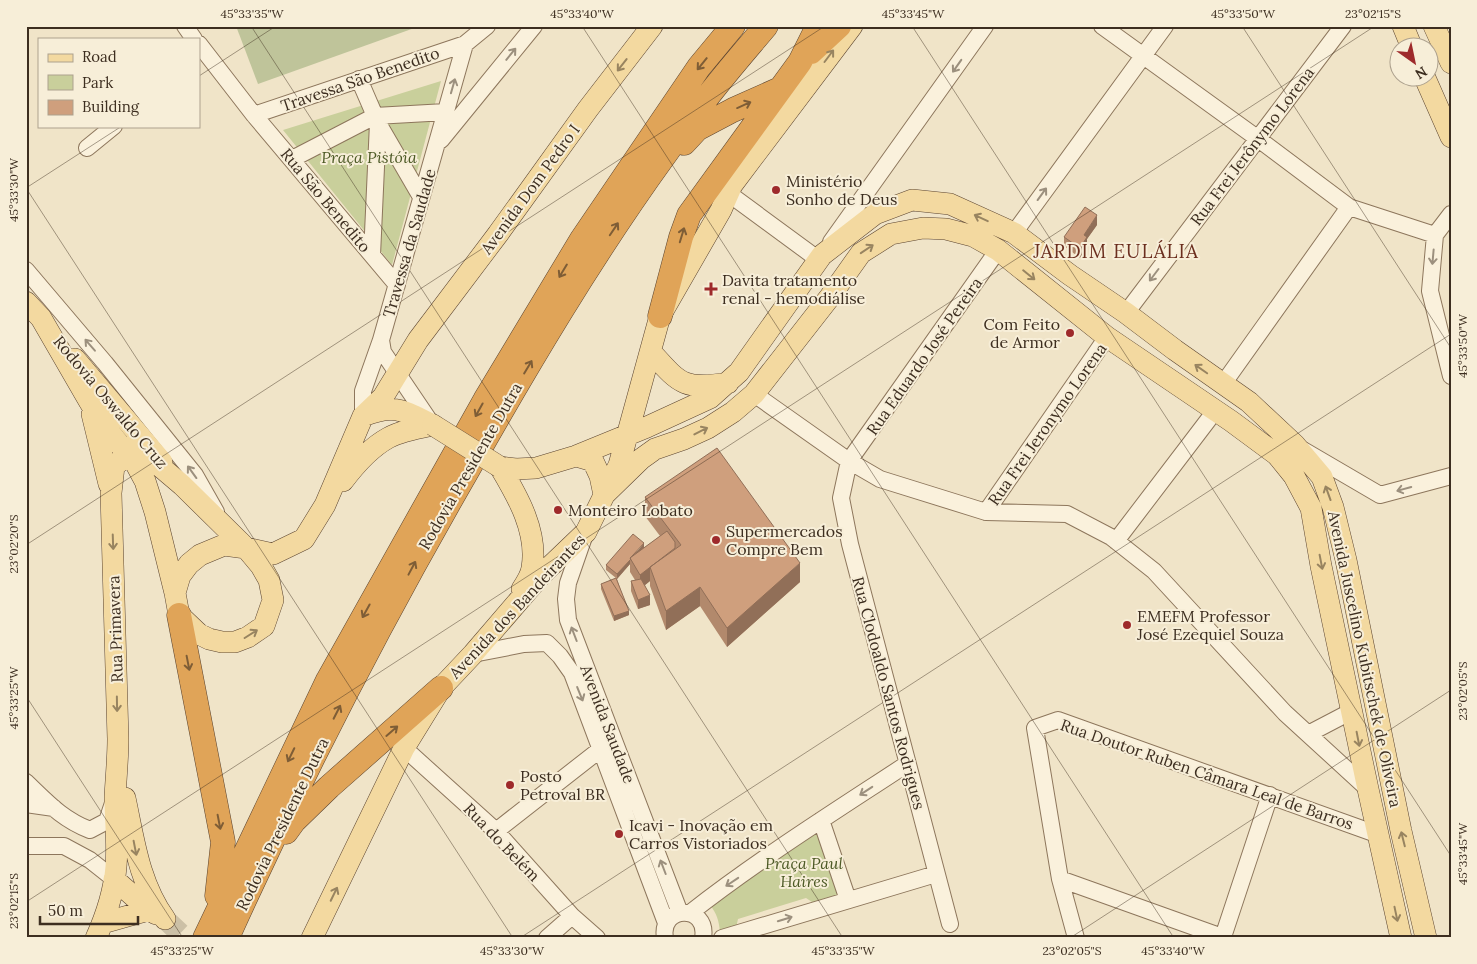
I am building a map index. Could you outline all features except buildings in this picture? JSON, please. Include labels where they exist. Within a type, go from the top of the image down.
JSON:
[{"type":"highway","name":"Rodovia Presidente Dutra","points":[[205,938],[328,680],[485,400],[582,239],[699,67],[733,26]]},
{"type":"highway","name":"Rodovia Presidente Dutra","points":[[227,938],[260,865],[413,565],[502,410],[599,251],[640,190],[704,100],[766,26]]},
{"type":"highway","points":[[660,316],[681,237],[689,215],[800,62],[818,26]]},
{"type":"highway","points":[[800,62],[839,26]]},
{"type":"highway","points":[[640,190],[697,129],[782,88]]},
{"type":"highway","points":[[177,604],[223,842],[214,916]]},
{"type":"highway","points":[[260,865],[294,821],[328,787],[442,688]]},
{"type":"main road","name":"Avenida Dom Pedro I","points":[[363,416],[382,397],[410,354],[588,109],[652,26]]},
{"type":"main road","name":"Avenida dos Bandeirantes","points":[[312,938],[404,748],[442,688],[514,608],[540,576],[586,532],[619,465],[660,316],[727,203],[732,185],[852,26]]},
{"type":"main road","points":[[1403,26],[1408,38]]},
{"type":"main road","points":[[1434,26],[1451,63]]},
{"type":"main road","points":[[1429,88],[1451,137]]},
{"type":"main road","name":"Avenida Juscelino Kubitschek de Oliveira","points":[[500,467],[516,469],[536,468],[576,456],[710,398],[739,372],[821,257],[875,214],[912,200],[950,204],[1014,233],[1070,275],[1250,402],[1295,445],[1322,477],[1333,507],[1346,560],[1401,831],[1426,938]]},
{"type":"main road","name":"Avenida Juscelino Kubitschek de Oliveira","points":[[604,495],[641,459],[655,449],[708,428],[733,412],[754,394],[861,253],[891,234],[923,228],[946,229],[973,236],[998,250],[1107,337],[1215,410],[1277,455],[1294,476],[1311,508],[1368,789],[1401,938]]},
{"type":"main road","points":[[1055,296],[1070,275]]},
{"type":"main road","points":[[797,291],[821,308]]},
{"type":"main road","points":[[26,302],[41,318],[89,402],[105,427],[130,453],[145,481],[155,512],[177,604],[199,634],[222,642],[235,642],[248,637],[264,626],[272,600],[269,580],[261,566],[246,548],[182,485],[149,457],[130,453]]},
{"type":"main road","name":"Rodovia Oswaldo Cruz","points":[[41,318],[182,485]]},
{"type":"main road","points":[[651,352],[675,378],[690,385],[704,387],[728,383]]},
{"type":"main road","points":[[89,402],[111,493]]},
{"type":"main road","points":[[325,505],[363,416],[383,409],[403,411],[433,425],[500,467],[519,498],[530,530],[533,549],[532,570],[514,608]]},
{"type":"main road","points":[[177,604],[180,576],[189,564],[200,555],[224,545],[273,554],[304,539],[325,505],[358,462],[388,438],[433,425]]},
{"type":"main road","points":[[111,493],[114,466],[130,453]]},
{"type":"main road","points":[[576,456],[593,462],[600,476],[604,495]]},
{"type":"main road","points":[[155,512],[156,491],[167,482],[182,485]]},
{"type":"main road","name":"Rua Primavera","points":[[100,931],[116,866],[115,796],[118,766],[111,493]]},
{"type":"main road","name":"Rua Primavera","points":[[118,766],[138,864],[157,914]]},
{"type":"main road","points":[[1389,882],[1412,878]]},
{"type":"main road","points":[[114,879],[157,914]]},
{"type":"main road","points":[[100,931],[157,914]]},
{"type":"street","points":[[185,26],[193,38]]},
{"type":"street","points":[[465,44],[487,26]]},
{"type":"street","name":"Travessa da Saudade","points":[[436,146],[534,26]]},
{"type":"street","points":[[727,203],[821,257],[985,26]]},
{"type":"street","points":[[1102,26],[1349,207],[1435,235]]},
{"type":"street","points":[[1014,233],[1165,26]]},
{"type":"street","name":"Rua Frei Jerônymo Lorena","points":[[1126,313],[1257,138],[1344,26]]},
{"type":"street","name":"Travessa São Benedito","points":[[254,115],[465,44]]},
{"type":"street","name":"Travessa da Saudade","points":[[363,416],[363,391],[381,340],[465,44]]},
{"type":"street","name":"Rua São Benedito","points":[[201,52],[397,285]]},
{"type":"street","points":[[360,79],[376,119],[421,196]]},
{"type":"street","points":[[292,160],[376,119],[446,112]]},
{"type":"street","points":[[372,255],[376,119]]},
{"type":"street","points":[[87,148],[112,128]]},
{"type":"street","points":[[1223,384],[1349,207]]},
{"type":"street","points":[[1451,214],[1435,235],[1430,291],[1451,376]]},
{"type":"street","name":"Rua Eduardo José Pereira","points":[[849,461],[998,250]]},
{"type":"street","points":[[26,270],[105,362],[195,475],[226,529]]},
{"type":"street","name":"Rua Frei Jeronymo Lorena","points":[[986,512],[1107,337]]},
{"type":"street","name":"Travessa da Saudade","points":[[381,340],[383,352],[433,425]]},
{"type":"street","points":[[754,394],[849,461],[880,479],[986,512],[1067,514],[1116,540],[1154,571],[1285,714],[1368,789]]},
{"type":"street","points":[[1116,540],[1215,410]]},
{"type":"street","points":[[1295,445],[1380,495],[1451,476]]},
{"type":"street","name":"Rua Clodoaldo Santos Rodrigues","points":[[849,461],[841,498],[850,544],[950,924]]},
{"type":"street","name":"Avenida Saudade","points":[[586,532],[568,583],[566,599],[568,620],[685,913],[700,920],[703,925],[703,938]]},
{"type":"street","name":"Avenida Saudade","points":[[473,654],[524,644],[546,643],[560,656],[572,673],[602,748],[666,930]]},
{"type":"street","points":[[1308,734],[1352,711]]},
{"type":"street","name":"Rua Doutor Ruben Câmara Leal de Barros","points":[[1060,879],[1035,728],[1058,720],[1379,835]]},
{"type":"street","name":"Rua do Belém","points":[[404,748],[496,831],[572,916],[597,938]]},
{"type":"street","points":[[496,831],[602,748]]},
{"type":"street","points":[[685,913],[907,764]]},
{"type":"street","points":[[26,782],[73,823],[90,830],[107,821],[115,796]]},
{"type":"street","points":[[1060,879],[1224,937],[1270,795]]},
{"type":"street","points":[[26,804],[54,808]]},
{"type":"street","points":[[821,820],[848,900]]},
{"type":"street","points":[[26,846],[64,846],[90,860],[114,879]]},
{"type":"street","points":[[722,938],[936,874]]},
{"type":"street","points":[[1060,879],[1076,938]]},
{"type":"street","name":"Avenida Saudade","points":[[666,930],[670,918],[685,913]]},
{"type":"street","points":[[547,938],[572,916]]},
{"type":"green space","points":[[236,26],[420,26],[258,84]]},
{"type":"green space","name":"Praça Pistóia","points":[[441,81],[392,265],[283,130]]},
{"type":"green space","name":"Praça Paul Haires","points":[[817,833],[839,898],[818,906],[806,898],[738,919],[736,928],[720,932],[717,918],[710,905]]},
{"type":"tunnel","points":[[165,919],[185,938]]},
{"type":"place","name":"Ministério Sonho de Deus","points":[[776,190]]},
{"type":"place","name":"Davita tratamento renal - hemodiálise","points":[[711,289]]},
{"type":"place","name":"Com Feito de Armor","points":[[1070,333]]},
{"type":"place","name":"Monteiro Lobato","points":[[558,510]]},
{"type":"place","name":"Supermercados Compre Bem","points":[[716,540]]},
{"type":"place","name":"EMEFM Professor José Ezequiel Souza","points":[[1127,625]]},
{"type":"place","name":"Posto Petroval BR","points":[[510,785]]},
{"type":"place","name":"Icavi - Inovação em Carros Vistoriados","points":[[619,834]]},
{"type":"district","name":"JARDIM EULÁLIA","points":[[1116,251]]}]
